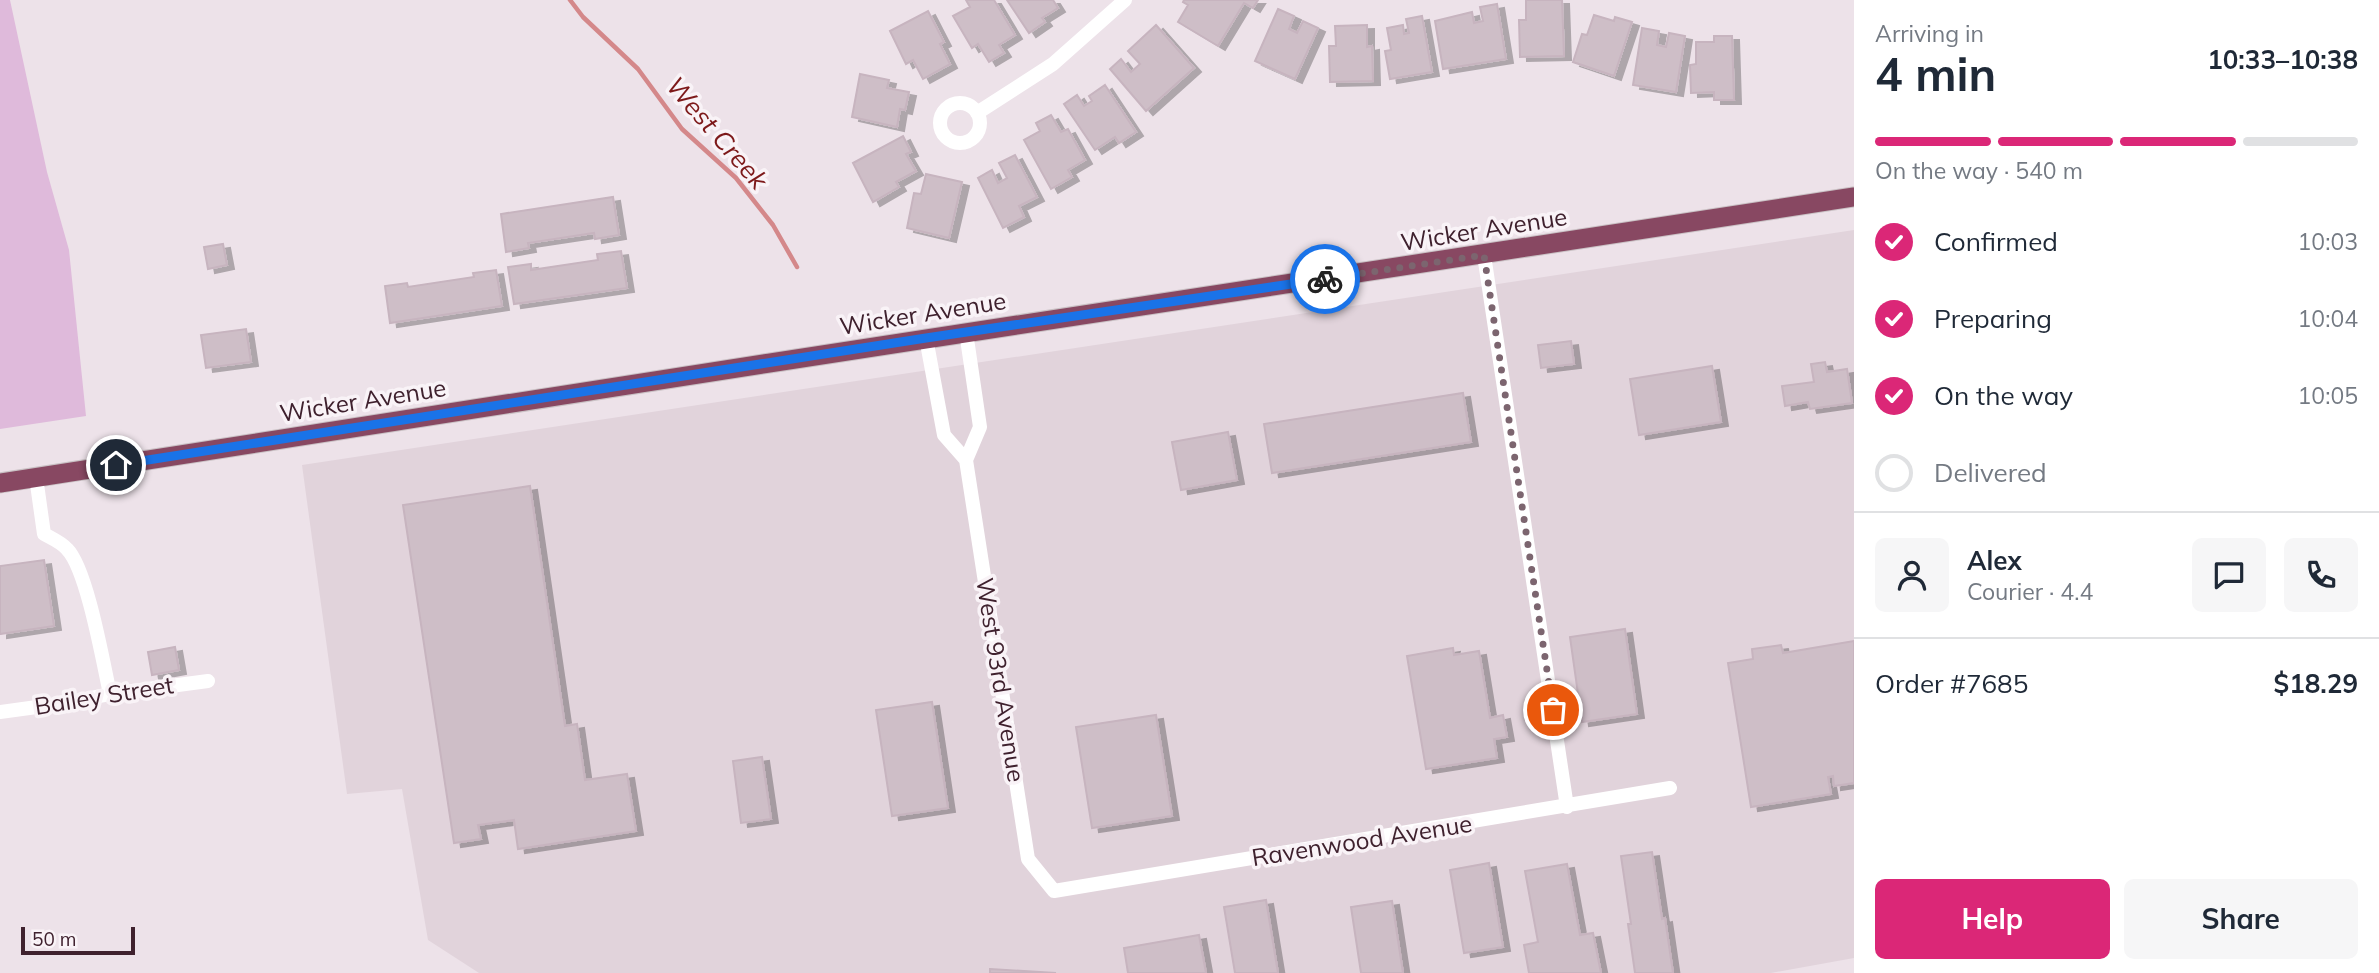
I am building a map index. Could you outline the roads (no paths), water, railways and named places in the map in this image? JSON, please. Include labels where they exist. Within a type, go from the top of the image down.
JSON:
[{"type":"highway","name":"Wicker Avenue","points":[[0,483],[926,338],[1854,197]]},
{"type":"street","points":[[977,113],[1053,65],[1125,0]]},
{"type":"street","points":[[1484,255],[1567,807]]},
{"type":"street","points":[[926,338],[944,435],[966,460],[980,427],[966,332]]},
{"type":"street","name":"West 93rd Avenue","points":[[966,460],[1028,859],[1054,891]]},
{"type":"street","points":[[36,477],[44,534],[66,547],[77,563],[97,632],[110,694]]},
{"type":"street","name":"Bailey Street","points":[[0,712],[208,681]]},
{"type":"street","name":"Ravenwood Avenue","points":[[1054,891],[1670,788]]},
{"type":"waterway","name":"West Creek","points":[[570,0],[583,17],[638,69],[682,129],[736,178],[773,225],[797,267]]}]
